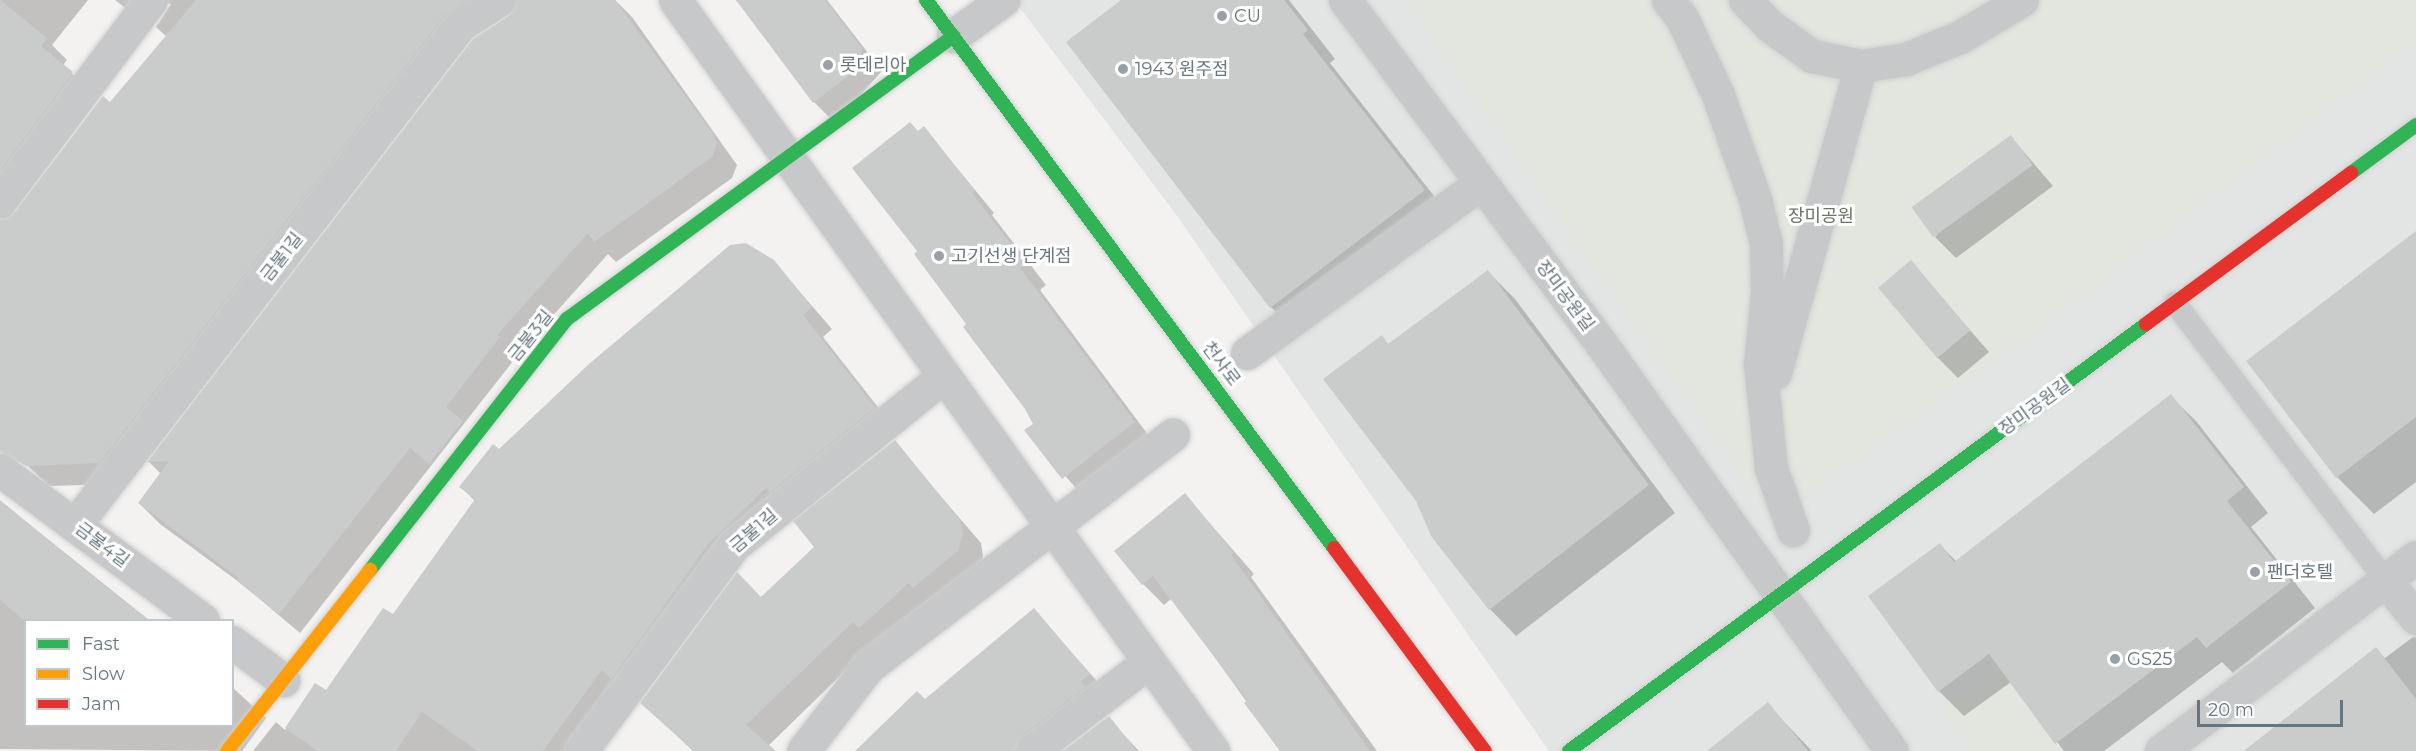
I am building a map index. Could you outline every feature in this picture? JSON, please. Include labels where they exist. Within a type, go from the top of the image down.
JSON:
[{"type":"street","points":[[0,201],[151,0]]},
{"type":"street","name":"금불1길","points":[[75,525],[460,24],[499,0]]},
{"type":"street","points":[[675,0],[784,157],[1214,751]]},
{"type":"street","name":"천사로","points":[[926,0],[1485,751]]},
{"type":"street","points":[[953,36],[1003,0]]},
{"type":"street","name":"장미공원길","points":[[1345,0],[1610,356],[1779,596],[1892,751]]},
{"type":"street","points":[[1668,0],[1682,18],[1718,95],[1763,232],[1767,292],[1760,365],[1771,468],[1793,530]]},
{"type":"street","points":[[1745,0],[1770,26],[1812,56],[1861,66],[1906,59],[1960,37],[2022,0]]},
{"type":"street","name":"금불3길","points":[[227,751],[567,319],[784,157],[953,36]]},
{"type":"street","points":[[1765,410],[1861,66]]},
{"type":"street","name":"장미공원길","points":[[1569,751],[2416,125]]},
{"type":"street","points":[[1247,353],[1480,184]]},
{"type":"street","name":"금불1길","points":[[581,751],[734,546],[944,376]]},
{"type":"street","points":[[803,751],[869,666],[1173,434]]},
{"type":"street","name":"금불4길","points":[[0,470],[200,619]]},
{"type":"street","points":[[2161,751],[2416,557]]},
{"type":"street","points":[[2385,580],[2416,618]]},
{"type":"street","points":[[234,643],[283,680]]},
{"type":"street","points":[[1032,751],[1148,662]]},
{"type":"lane","points":[[2175,303],[2385,580]]},
{"type":"shaded area","points":[[1014,0],[2416,0],[2416,751],[1549,751],[1175,213]]},
{"type":"green space","name":"장미공원","points":[[1403,0],[2416,0],[2416,44],[2018,344],[1773,521]]},
{"type":"green space","points":[[1999,668],[2060,751],[1969,751],[1939,711]]},
{"type":"building","points":[[0,0],[47,38],[41,46],[73,72],[0,170]]},
{"type":"building","points":[[196,0],[464,0],[445,14],[99,463],[26,466],[0,452],[0,219],[15,212],[103,96],[110,102]]},
{"type":"building","points":[[518,0],[615,0],[712,132],[717,143],[712,157],[594,242],[588,233],[497,335],[500,337],[446,407],[463,421],[429,464],[410,448],[279,614],[237,581],[239,578],[138,503],[169,461],[147,462],[473,39],[510,15]]},
{"type":"building","points":[[736,0],[825,0],[862,48],[860,67],[813,103]]},
{"type":"building","points":[[1121,0],[1284,0],[1308,30],[1303,34],[1425,190],[1270,308],[1066,42]]},
{"type":"building","points":[[910,122],[918,131],[924,126],[975,191],[972,193],[1026,264],[1020,268],[1135,422],[1062,479],[1024,430],[1033,424],[1025,409],[963,327],[966,324],[914,254],[917,251],[852,168]]},
{"type":"building","points":[[2011,135],[2033,165],[1933,237],[1911,207]]},
{"type":"building","points":[[2416,231],[2416,417],[2336,478],[2246,361]]},
{"type":"building","points":[[746,243],[774,260],[812,307],[803,315],[875,407],[770,492],[766,488],[709,543],[611,679],[602,670],[543,751],[478,751],[422,712],[396,751],[318,751],[285,728],[315,683],[326,690],[383,608],[393,614],[475,499],[459,487],[493,444],[499,449],[589,364],[730,245]]},
{"type":"building","points":[[1911,260],[1970,330],[1937,358],[1878,288]]},
{"type":"building","points":[[1488,270],[1649,485],[1489,610],[1431,536],[1416,501],[1323,379],[1382,335],[1388,344]]},
{"type":"building","points":[[2171,394],[2244,487],[2227,501],[2291,582],[2206,648],[2197,637],[2055,744],[1989,654],[1938,692],[1868,596],[1940,543],[1954,562]]},
{"type":"building","points":[[895,440],[960,520],[963,534],[958,551],[913,588],[909,583],[859,628],[853,622],[746,725],[776,751],[694,751],[640,703],[737,572],[761,597],[814,547],[793,521]]},
{"type":"building","points":[[1185,493],[1234,553],[1231,555],[1370,751],[1280,751],[1244,703],[1247,700],[1153,576],[1142,585],[1114,551]]},
{"type":"building","points":[[0,500],[147,619],[24,620],[0,600]]},
{"type":"building","points":[[1034,608],[1090,674],[1081,681],[1085,687],[1021,736],[1014,751],[855,751],[917,691],[925,699]]},
{"type":"building","points":[[2376,647],[2416,699],[2416,751],[2244,751]]},
{"type":"building","points":[[1768,702],[1808,751],[1707,751]]},
{"type":"building","points":[[1109,716],[1137,751],[1063,751]]},
{"type":"traffic: fast","points":[[926,0],[1334,548]]},
{"type":"traffic: fast","points":[[370,570],[567,319],[953,36]]},
{"type":"traffic: fast","points":[[2351,173],[2416,125]]},
{"type":"traffic: fast","points":[[1569,751],[2146,324]]},
{"type":"traffic: slow","points":[[227,751],[370,570]]},
{"type":"traffic: jam","points":[[2146,324],[2351,173]]},
{"type":"traffic: jam","points":[[1334,548],[1485,751]]},
{"type":"place","name":"CU","points":[[1222,16]]},
{"type":"place","name":"롯데리아","points":[[828,65]]},
{"type":"place","name":"1943 원주점","points":[[1123,69]]},
{"type":"place","name":"고기선생 단계점","points":[[939,256]]},
{"type":"place","name":"팬더호텔","points":[[2255,572]]},
{"type":"place","name":"GS25","points":[[2115,659]]}]
